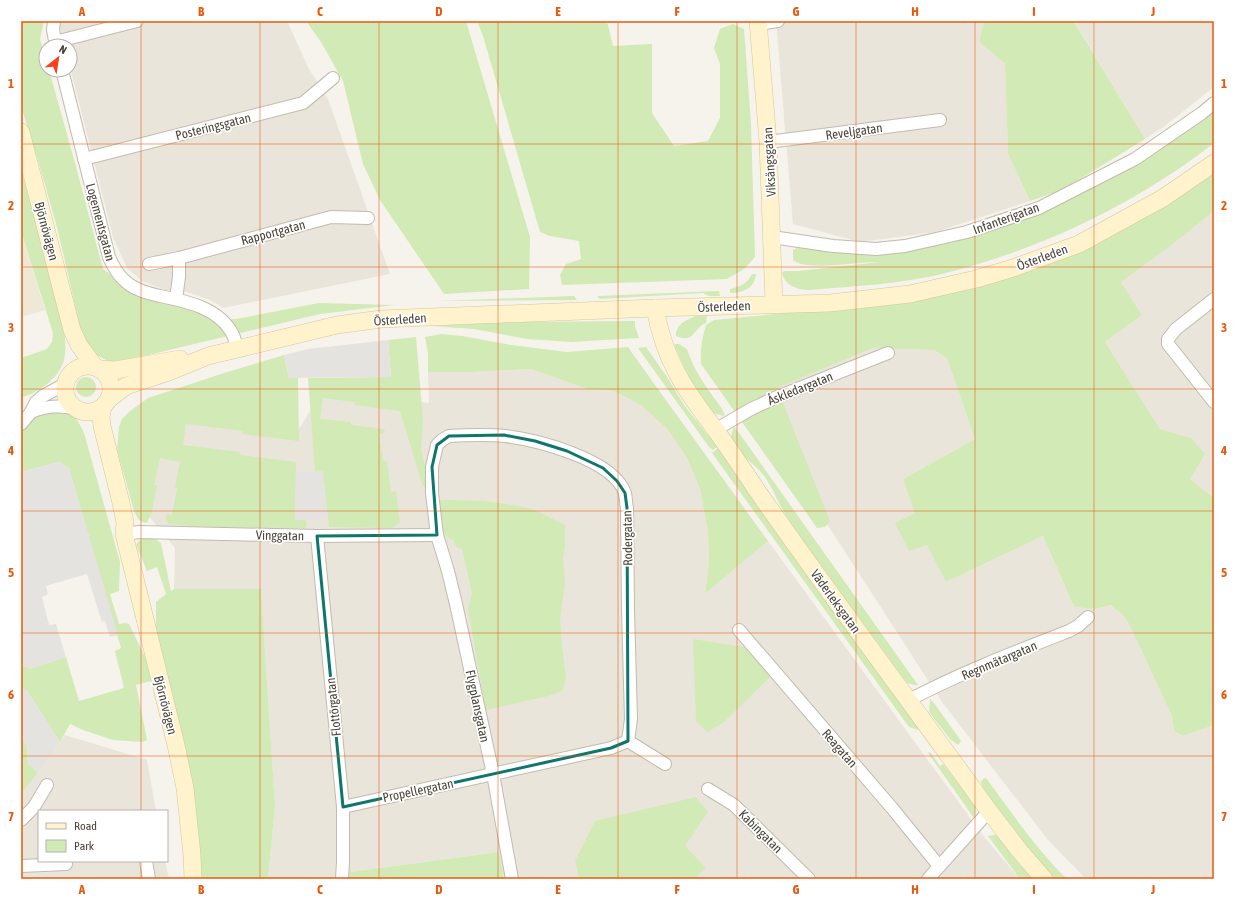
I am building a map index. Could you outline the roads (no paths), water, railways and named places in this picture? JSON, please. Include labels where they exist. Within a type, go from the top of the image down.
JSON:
[{"type":"main road","name":"Viksängsgatan","points":[[759,22],[768,142],[774,304]]},
{"type":"main road","name":"Björnövägen","points":[[21,132],[72,330],[74,348],[73,362],[68,379]]},
{"type":"main road","name":"Österleden","points":[[106,403],[126,386],[168,372],[208,356],[337,325],[381,319],[655,308],[830,303],[910,294],[976,280],[1079,244],[1162,198],[1214,163]]},
{"type":"main road","name":"Väderleksgatan","points":[[655,308],[663,342],[684,387],[790,538],[989,811],[1019,850],[1044,879]]},
{"type":"main road","name":"Björnövägen","points":[[72,330],[79,345],[97,368]]},
{"type":"main road","name":"Österleden","points":[[97,368],[115,370],[187,357],[208,356]]},
{"type":"main road","points":[[82,367],[97,368],[106,374],[110,381],[111,388],[106,403],[94,411],[87,412],[78,409],[67,398],[66,391],[68,379],[76,370],[82,367]]},
{"type":"main road","name":"Björnövägen","points":[[106,403],[101,416],[102,426],[124,516],[124,534],[176,745],[183,780],[192,855],[193,879]]},
{"type":"main road","name":"Björnövägen","points":[[78,409],[89,425],[116,523],[124,534]]},
{"type":"street","points":[[54,21],[54,38]]},
{"type":"street","points":[[76,38],[137,21]]},
{"type":"street","points":[[759,22],[778,21]]},
{"type":"street","name":"Logementsgatan","points":[[64,78],[109,257],[116,271],[124,281],[134,287],[146,292],[197,306],[216,315],[224,321],[233,335],[237,349]]},
{"type":"street","name":"Posteringsgatan","points":[[84,159],[303,103],[334,78]]},
{"type":"street","name":"Infanterigatan","points":[[772,237],[833,246],[876,249],[905,246],[968,232],[1040,208],[1135,159],[1202,113],[1214,103]]},
{"type":"street","name":"Reveljgatan","points":[[768,142],[940,120]]},
{"type":"street","name":"Rapportgatan","points":[[149,264],[179,258],[331,217],[368,218]]},
{"type":"street","points":[[176,299],[179,277],[179,258]]},
{"type":"street","points":[[1214,299],[1168,338],[1168,344],[1214,402]]},
{"type":"street","name":"Åskledargatan","points":[[715,430],[751,409],[777,397],[888,352]]},
{"type":"street","points":[[21,424],[39,399],[68,379]]},
{"type":"street","points":[[30,412],[41,408],[60,405],[78,409]]},
{"type":"street","name":"Rodergatan","points":[[437,535],[432,493],[432,467],[437,445],[442,440],[450,436],[504,436],[535,441],[567,451],[587,460],[603,468],[617,481],[625,493],[627,508],[631,719],[628,741]]},
{"type":"street","name":"Vinggatan","points":[[124,534],[139,532],[317,536],[437,535]]},
{"type":"street","name":"Flygplansgatan","points":[[437,535],[456,604],[493,774],[512,879]]},
{"type":"street","name":"Flottörgatan","points":[[317,536],[343,806],[342,879]]},
{"type":"street","name":"Regnmätargatan","points":[[909,700],[992,662],[1068,631],[1078,626],[1088,617]]},
{"type":"street","name":"Reagatan","points":[[739,630],[892,808],[939,866]]},
{"type":"street","points":[[493,774],[611,748],[628,741],[664,764]]},
{"type":"street","name":"Propellergatan","points":[[343,806],[493,774]]},
{"type":"street","points":[[21,820],[34,807],[48,785]]},
{"type":"street","name":"Kabingatan","points":[[708,788],[734,805],[810,879]]},
{"type":"street","points":[[928,879],[989,811]]},
{"type":"street","points":[[146,862],[149,879]]},
{"type":"street","points":[[21,866],[66,864]]}]
